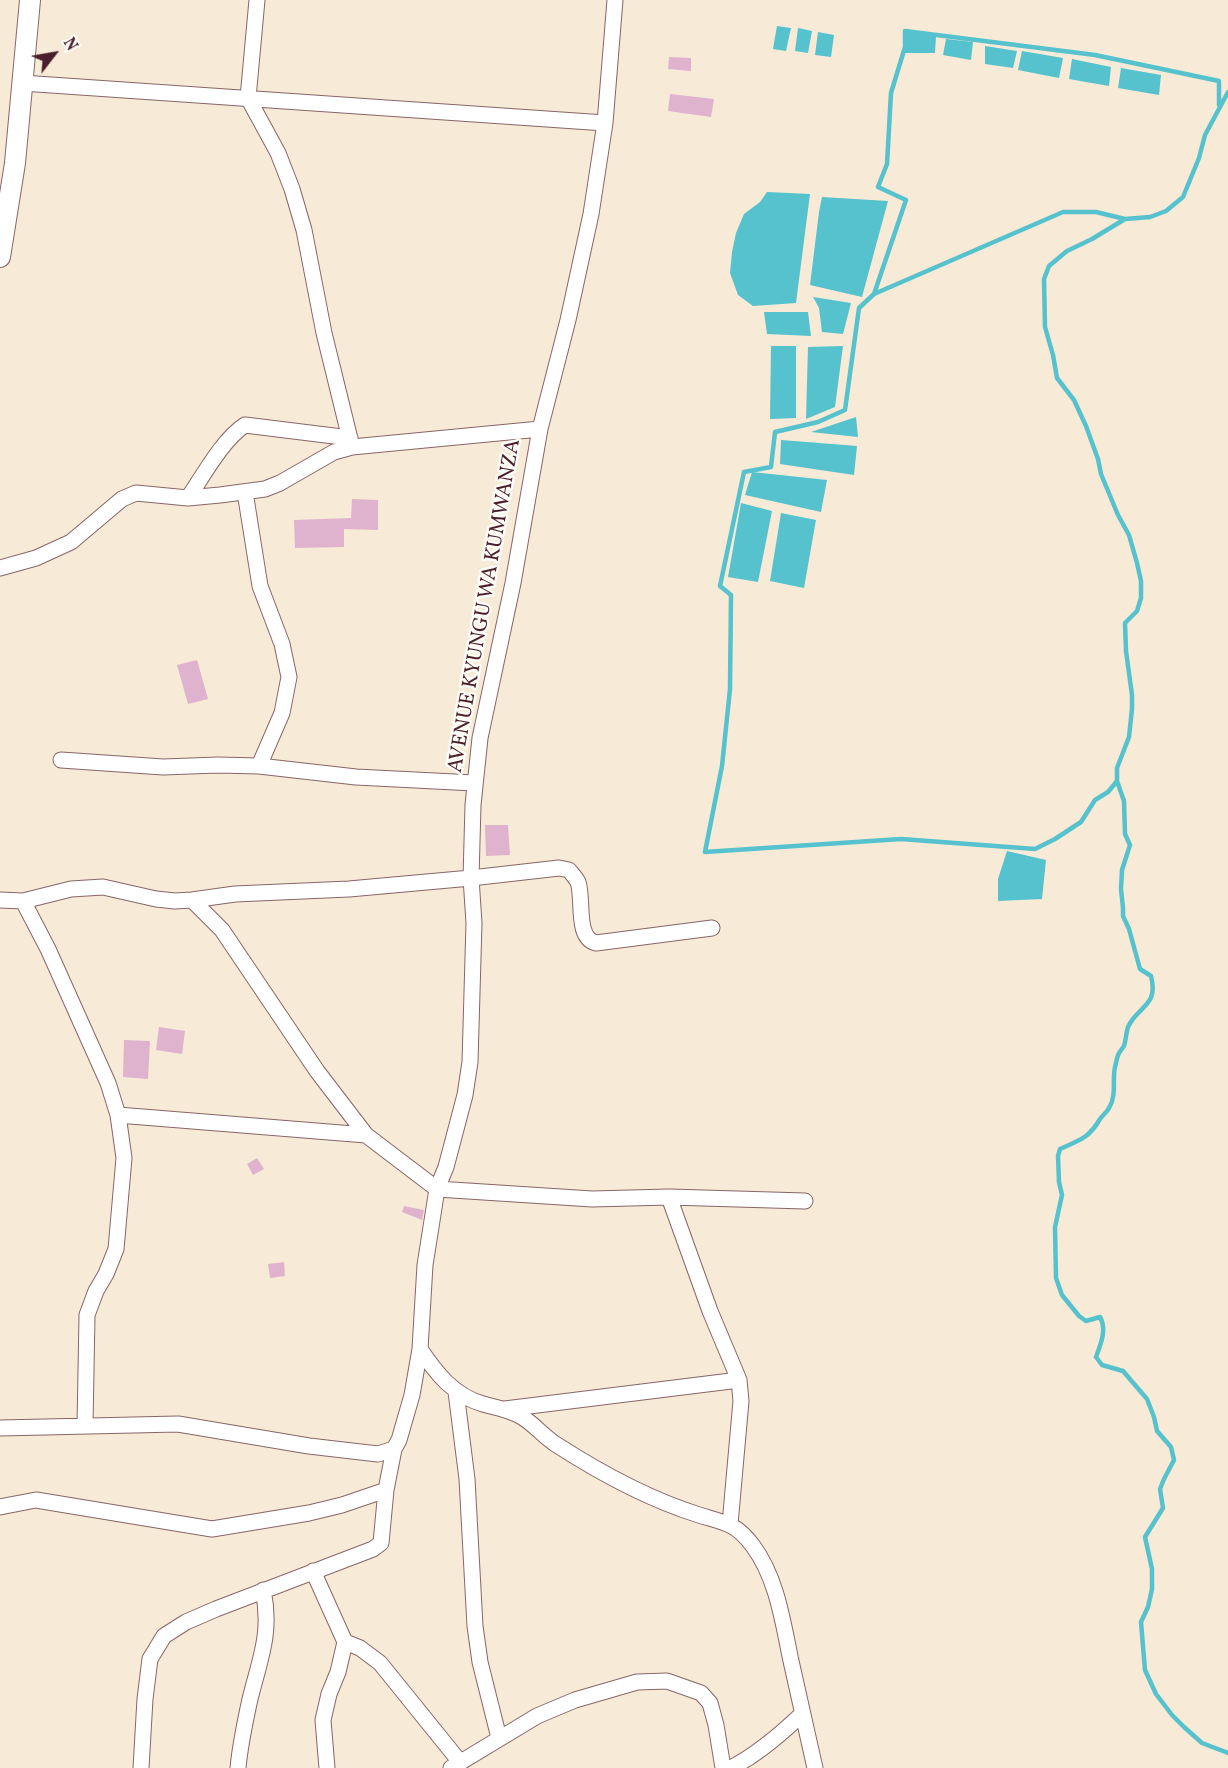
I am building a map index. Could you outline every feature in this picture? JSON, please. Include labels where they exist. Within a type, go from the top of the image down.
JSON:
[{"type":"street","points":[[0,257],[8,161],[22,83],[30,0]]},
{"type":"street","points":[[257,0],[248,98],[278,153],[295,199],[304,230],[324,333],[351,442]]},
{"type":"street","name":"AVENUE KYUNGU WA KUMWANZA","points":[[313,1571],[373,1550],[381,1543],[386,1490],[394,1449],[399,1440],[412,1395],[420,1349],[425,1265],[437,1189],[446,1167],[465,1095],[470,1062],[474,923],[471,878],[474,783],[480,738],[513,584],[540,429],[568,320],[591,214],[604,123],[615,0]]},
{"type":"street","points":[[22,83],[604,123]]},
{"type":"street","points":[[188,498],[227,440],[236,430],[245,425],[351,442],[540,429]]},
{"type":"street","points":[[0,568],[36,558],[71,542],[122,499],[136,493],[188,498],[265,489],[280,483],[351,442]]},
{"type":"street","points":[[245,492],[260,586],[282,644],[289,677],[282,713],[259,766]]},
{"type":"street","points":[[60,760],[163,767],[259,766],[356,777],[474,783]]},
{"type":"street","points":[[0,900],[23,901],[71,889],[103,887],[156,899],[192,900],[349,889],[559,868],[569,870],[578,882],[583,929],[586,939],[596,943],[712,928]]},
{"type":"street","points":[[219,897],[222,930]]},
{"type":"street","points":[[192,900],[222,930],[317,1071],[366,1135],[437,1189],[592,1199],[669,1197],[805,1201]]},
{"type":"street","points":[[23,901],[108,1083],[118,1115],[124,1158],[116,1249],[87,1315],[85,1425]]},
{"type":"street","points":[[118,1115],[366,1135]]},
{"type":"street","points":[[669,1197],[710,1311],[739,1380],[741,1401],[730,1524]]},
{"type":"street","points":[[420,1349],[431,1366],[456,1392],[481,1404],[505,1409],[524,1418],[545,1437],[587,1465],[641,1493],[730,1524],[753,1546],[766,1570],[779,1604],[815,1768]]},
{"type":"street","points":[[505,1409],[739,1380]]},
{"type":"street","points":[[456,1392],[467,1479],[475,1626],[480,1662],[499,1738]]},
{"type":"street","points":[[0,1428],[178,1424],[355,1452],[378,1454],[394,1449]]},
{"type":"street","points":[[0,1507],[36,1500],[212,1529],[309,1513],[386,1490]]},
{"type":"street","points":[[141,1768],[150,1659],[164,1636],[186,1622],[313,1571],[345,1642],[323,1720],[327,1768]]},
{"type":"street","points":[[238,1768],[250,1700],[266,1635],[267,1610],[263,1590]]},
{"type":"street","points":[[345,1642],[360,1648],[380,1663],[465,1764],[499,1738],[537,1716],[575,1700],[637,1682],[667,1681],[701,1693],[710,1703],[723,1768]]},
{"type":"street","points":[[731,1768],[769,1744],[802,1714]]},
{"type":"water","points":[[777,26],[791,28],[786,51],[773,49]]},
{"type":"water","points":[[798,28],[812,31],[808,53],[795,51]]},
{"type":"water","points":[[905,31],[936,36],[935,53],[905,53]]},
{"type":"water","points":[[818,32],[834,35],[831,57],[815,55]]},
{"type":"water","points":[[946,39],[973,42],[971,60],[943,55]]},
{"type":"water","points":[[985,46],[1017,51],[1013,68],[985,64]]},
{"type":"water","points":[[1022,51],[1063,58],[1059,78],[1018,70]]},
{"type":"water","points":[[1072,59],[1111,67],[1109,86],[1069,79]]},
{"type":"water","points":[[1121,68],[1161,75],[1159,95],[1118,88]]},
{"type":"water","points":[[767,192],[810,194],[796,303],[753,306],[738,295],[730,273],[732,252],[736,233],[744,214],[760,202]]},
{"type":"water","points":[[822,197],[888,201],[862,297],[810,285]]},
{"type":"water","points":[[813,297],[851,303],[843,334],[822,332],[819,308]]},
{"type":"water","points":[[764,312],[808,312],[811,336],[767,334]]},
{"type":"water","points":[[771,346],[796,346],[796,418],[770,419]]},
{"type":"water","points":[[843,346],[835,407],[806,419],[808,347]]},
{"type":"water","points":[[856,417],[858,437],[811,432]]},
{"type":"water","points":[[781,440],[857,446],[854,475],[780,464]]},
{"type":"water","points":[[752,472],[827,480],[821,512],[745,495]]},
{"type":"water","points":[[741,503],[772,511],[758,582],[728,577]]},
{"type":"water","points":[[781,513],[816,520],[804,588],[770,581]]},
{"type":"water","points":[[1007,851],[1046,860],[1042,899],[998,901],[998,879]]},
{"type":"building","points":[[669,57],[691,58],[691,71],[668,69]]},
{"type":"building","points":[[670,94],[714,99],[711,117],[668,111]]},
{"type":"building","points":[[352,499],[378,500],[378,530],[344,529],[344,547],[295,548],[294,520],[351,518]]},
{"type":"building","points":[[197,660],[208,699],[188,704],[177,665]]},
{"type":"building","points":[[485,825],[508,825],[510,855],[486,856]]},
{"type":"building","points":[[159,1027],[185,1031],[182,1054],[156,1050]]},
{"type":"building","points":[[124,1040],[150,1041],[148,1079],[123,1077]]},
{"type":"building","points":[[257,1158],[264,1169],[253,1175],[247,1164]]},
{"type":"building","points":[[404,1206],[424,1210],[422,1220],[402,1212]]},
{"type":"building","points":[[284,1262],[285,1276],[270,1278],[268,1264]]},
{"type":"waterway","points":[[1117,781],[1108,792],[1095,800],[1081,822],[1035,849],[901,839],[705,852],[722,766],[730,689],[731,595],[720,586],[744,472],[771,467],[775,432],[818,422],[845,410],[859,308],[874,294],[906,200],[878,187],[887,164],[891,93],[905,47],[905,31],[1095,55],[1219,81],[1219,105]]},
{"type":"waterway","points":[[1228,92],[1205,135],[1199,158],[1183,197],[1166,211],[1150,217],[1125,219],[1067,251],[1049,266],[1044,279],[1045,327],[1057,378],[1074,400],[1086,426],[1101,474],[1129,535],[1141,581],[1141,598],[1137,611],[1125,623],[1132,709],[1129,737],[1117,768],[1117,781],[1124,801],[1125,834],[1130,845],[1122,870],[1123,916],[1140,969],[1151,976],[1153,986],[1150,1000],[1128,1027],[1124,1046],[1116,1062],[1114,1093],[1109,1108],[1088,1134],[1079,1141],[1060,1149],[1059,1182],[1062,1195],[1055,1227],[1056,1278],[1062,1295],[1079,1316],[1086,1321],[1100,1317],[1103,1332],[1096,1357],[1102,1365],[1123,1371],[1147,1399],[1157,1431],[1171,1447],[1174,1460],[1160,1489],[1163,1508],[1145,1537],[1152,1569],[1152,1589],[1148,1607],[1141,1622],[1145,1670],[1156,1694],[1172,1715],[1202,1743],[1228,1753]]},
{"type":"waterway","points":[[874,294],[1063,212],[1096,212],[1125,219]]}]
